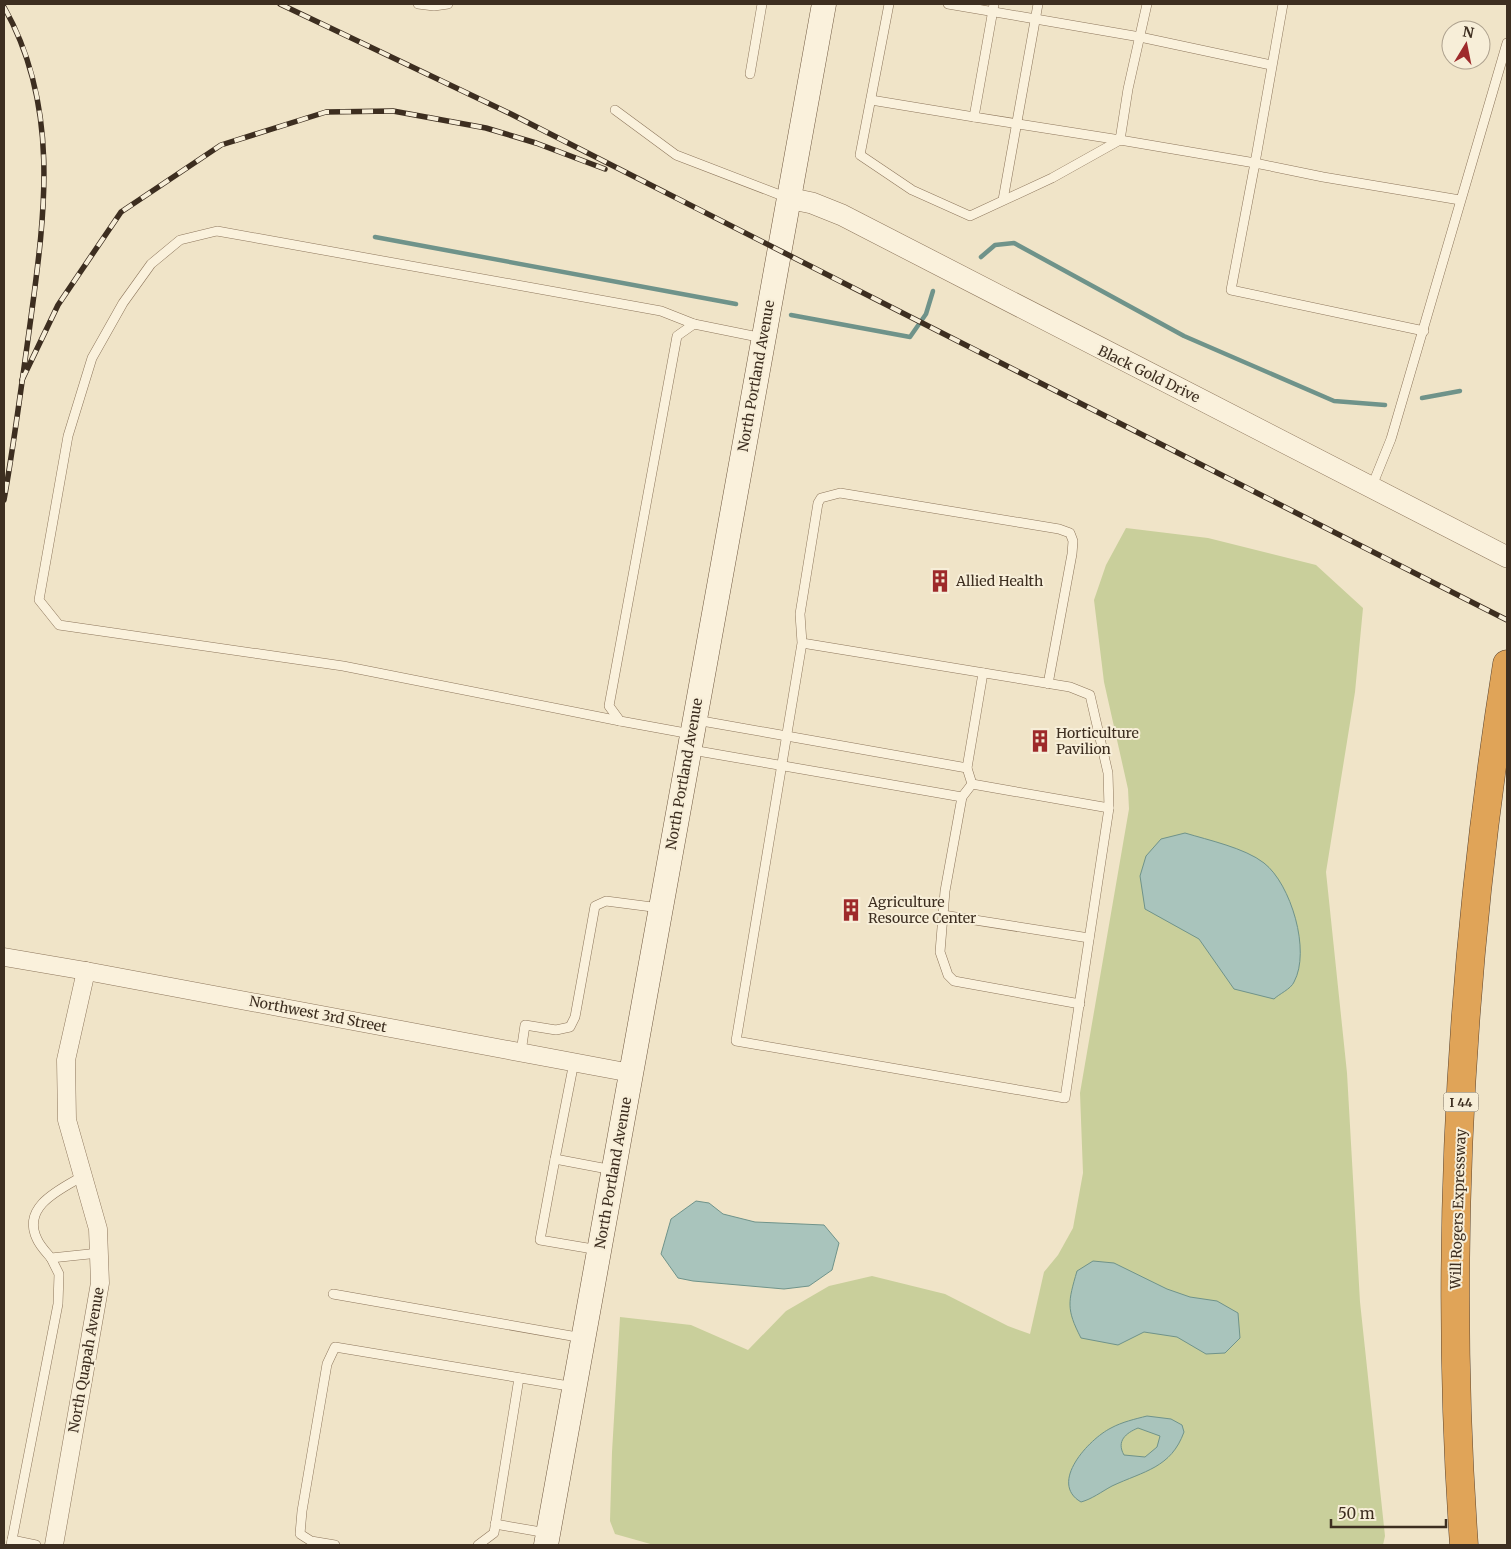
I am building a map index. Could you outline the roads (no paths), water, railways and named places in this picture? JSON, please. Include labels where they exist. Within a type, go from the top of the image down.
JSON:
[{"type":"highway","name":"Will Rogers Expressway","points":[[1464,1545],[1455,1329],[1464,1053],[1475,911],[1506,675]]},
{"type":"main road","name":"North Portland Avenue","points":[[547,1539],[762,338],[824,4]]},
{"type":"street","name":"Black Gold Drive","points":[[788,198],[812,203],[842,215],[1507,557]]},
{"type":"street","name":"Northwest 3rd Street","points":[[4,957],[631,1073]]},
{"type":"street","name":"North Quapah Avenue","points":[[54,1545],[100,1283],[98,1229],[67,1120],[66,1060],[86,971]]},
{"type":"lane","points":[[418,4],[434,6],[448,4]]},
{"type":"lane","points":[[750,74],[762,4]]},
{"type":"lane","points":[[889,4],[860,155],[912,190],[970,216],[1052,178],[1120,140]]},
{"type":"lane","points":[[948,4],[993,8],[1035,19],[1140,37],[1271,65]]},
{"type":"lane","points":[[1003,200],[1038,4]]},
{"type":"lane","points":[[1120,140],[1128,89],[1147,4]]},
{"type":"lane","points":[[1283,4],[1231,290],[1424,331]]},
{"type":"lane","points":[[974,118],[993,8]]},
{"type":"lane","points":[[1372,486],[1391,439],[1424,331],[1460,200],[1507,43]]},
{"type":"lane","points":[[871,100],[1255,162],[1323,177],[1460,200]]},
{"type":"lane","points":[[615,110],[676,155],[788,198]]},
{"type":"lane","points":[[762,338],[694,324],[661,310],[217,231],[180,240],[151,264],[123,303],[92,358],[68,436],[39,600],[59,625],[343,666],[692,735],[782,766],[962,797]]},
{"type":"lane","points":[[620,721],[609,706],[677,336],[694,324]]},
{"type":"lane","points":[[802,643],[1048,684],[1070,687],[1090,695],[1108,773],[1109,808],[1065,1098],[736,1041],[802,643],[800,614],[818,503],[827,495],[840,492],[1059,529],[1070,533],[1073,541],[1072,554],[1048,684]]},
{"type":"lane","points":[[972,784],[967,768],[983,673]]},
{"type":"lane","points":[[692,735],[787,738],[967,768]]},
{"type":"lane","points":[[972,784],[1109,808]]},
{"type":"lane","points":[[972,784],[962,797],[945,891],[940,952],[948,975],[954,981],[1080,1004]]},
{"type":"lane","points":[[521,1052],[526,1025],[556,1030],[570,1027],[575,1017],[595,906],[606,901],[660,908]]},
{"type":"lane","points":[[943,915],[1089,938]]},
{"type":"lane","points":[[574,1062],[540,1240],[599,1250]]},
{"type":"lane","points":[[556,1159],[614,1170]]},
{"type":"lane","points":[[36,1545],[11,1543],[58,1304],[60,1274],[36,1238],[33,1220],[44,1199],[83,1176]]},
{"type":"lane","points":[[51,1258],[99,1253]]},
{"type":"lane","points":[[334,1294],[584,1338]]},
{"type":"lane","points":[[335,1545],[311,1541],[300,1534],[302,1511],[327,1364],[335,1347],[575,1387]]},
{"type":"lane","points":[[478,1545],[494,1533],[519,1378]]},
{"type":"lane","points":[[496,1524],[547,1539]]},
{"type":"water","points":[[1185,833],[1247,853],[1264,863],[1274,873],[1282,886],[1290,902],[1299,936],[1299,969],[1290,987],[1274,999],[1234,989],[1199,939],[1145,909],[1140,876],[1146,856],[1161,839]]},
{"type":"water","points":[[696,1201],[709,1203],[723,1214],[755,1222],[824,1225],[839,1243],[832,1270],[809,1286],[784,1289],[678,1278],[661,1254],[671,1219]]},
{"type":"water","points":[[1093,1261],[1114,1263],[1167,1289],[1190,1297],[1217,1301],[1238,1313],[1240,1338],[1225,1353],[1206,1354],[1177,1337],[1144,1332],[1118,1345],[1081,1338],[1073,1320],[1070,1298],[1077,1271]]},
{"type":"water","points":[[1147,1416],[1171,1419],[1182,1425],[1184,1432],[1172,1454],[1155,1467],[1081,1502],[1072,1494],[1069,1484],[1070,1473],[1083,1451],[1111,1428],[1124,1422]],"holes":[[[1138,1428],[1160,1436],[1157,1447],[1145,1457],[1124,1455],[1121,1446],[1123,1438],[1134,1430]]]},
{"type":"waterway","points":[[375,237],[736,304]]},
{"type":"waterway","points":[[981,257],[995,245],[1014,243],[1184,336],[1334,401],[1385,405]]},
{"type":"waterway","points":[[791,315],[910,337],[926,314],[933,291]]},
{"type":"waterway","points":[[1422,398],[1460,391]]},
{"type":"railway","points":[[280,4],[511,114],[1507,620]]},
{"type":"railway","points":[[4,7],[22,46],[34,85],[41,126],[44,166],[43,207],[35,290],[4,500]]},
{"type":"railway","points":[[22,380],[58,305],[121,212],[221,145],[326,112],[393,111],[486,128],[536,143],[605,169]]},
{"type":"place","name":"Allied Health","points":[[940,581]]},
{"type":"place","name":"Horticulture Pavilion","points":[[1040,741]]},
{"type":"place","name":"Agriculture Resource Center","points":[[851,910]]}]
